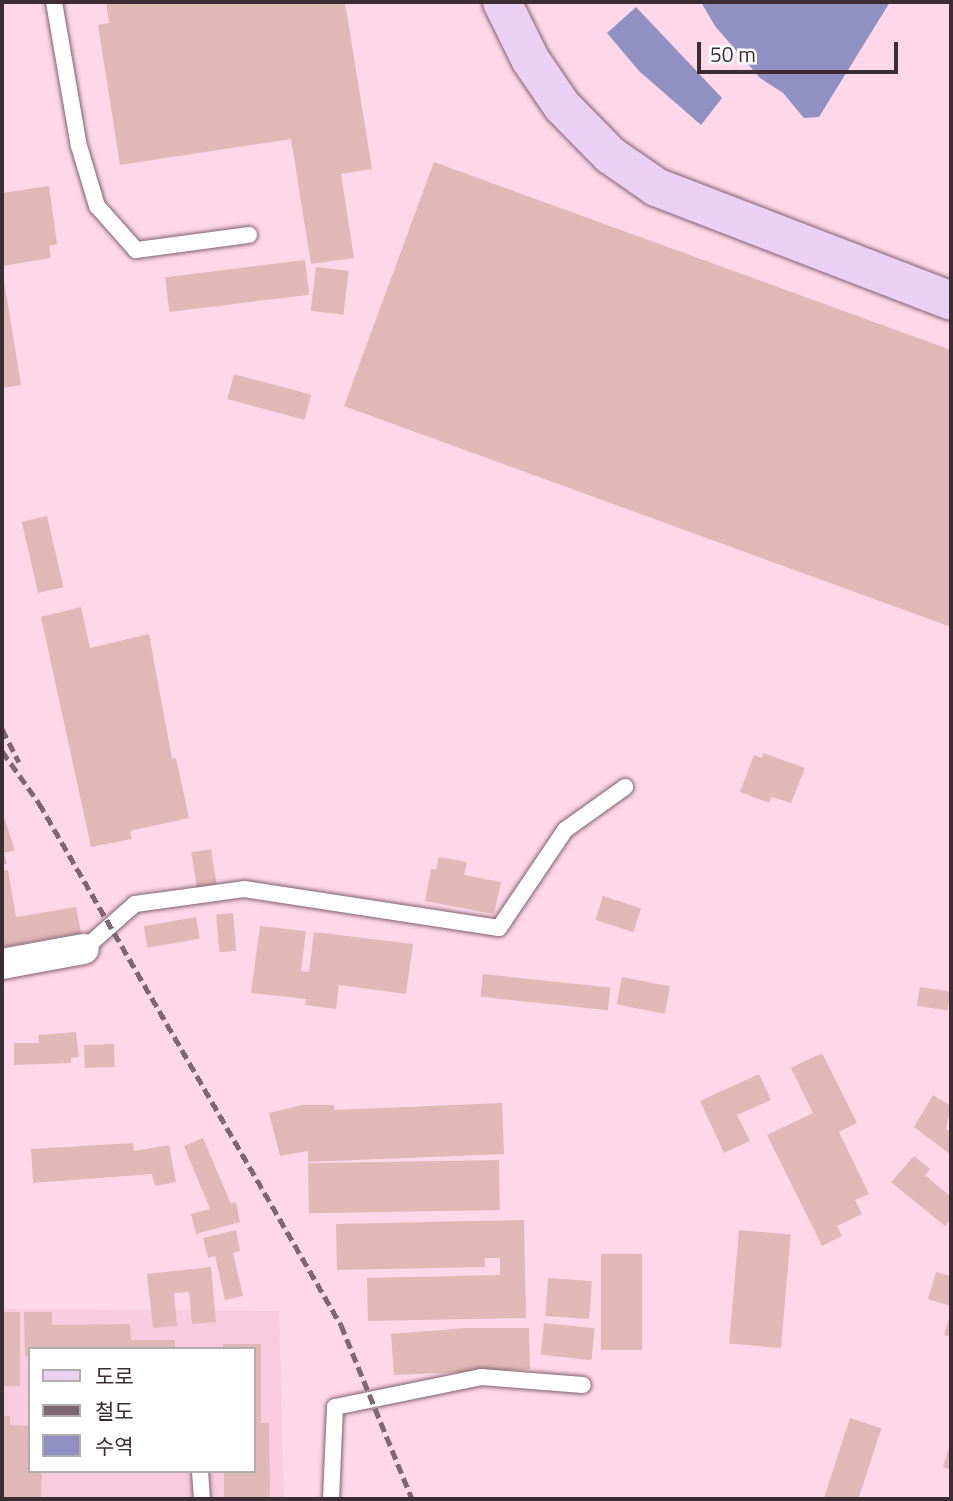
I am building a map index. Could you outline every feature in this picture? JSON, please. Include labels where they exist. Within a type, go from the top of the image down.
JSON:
[{"type":"street","points":[[502,2],[530,59],[562,106],[610,155],[656,187],[951,301]]},
{"type":"street","points":[[2,964],[84,949]]},
{"type":"lane","points":[[54,2],[79,146],[97,206],[136,250],[249,235]]},
{"type":"lane","points":[[84,949],[135,904],[244,889],[499,928],[565,830],[625,787]]},
{"type":"lane","points":[[331,1499],[335,1407],[481,1377],[583,1385]]},
{"type":"lane","points":[[200,1473],[202,1499]]},
{"type":"shaded area","points":[[2,1309],[279,1311],[284,1499],[2,1499]]},
{"type":"water","points":[[701,2],[890,2],[819,117],[804,118],[783,93],[760,78],[715,26]]},
{"type":"water","points":[[636,7],[722,98],[701,125],[639,71],[607,33]]},
{"type":"building","points":[[106,2],[345,2],[372,169],[341,174],[354,258],[311,264],[291,139],[120,165],[98,25],[109,23]]},
{"type":"building","points":[[434,162],[951,350],[951,627],[344,406]]},
{"type":"building","points":[[49,186],[57,244],[49,246],[51,258],[2,266],[2,193]]},
{"type":"building","points":[[305,260],[309,295],[169,312],[165,277]]},
{"type":"building","points":[[316,267],[349,271],[343,315],[311,311]]},
{"type":"building","points":[[2,269],[21,385],[2,388]]},
{"type":"building","points":[[234,374],[311,395],[305,420],[227,399]]},
{"type":"building","points":[[47,516],[63,587],[38,593],[22,522]]},
{"type":"building","points":[[81,607],[90,648],[149,634],[172,759],[176,758],[189,818],[130,831],[132,839],[91,847],[41,617]]},
{"type":"building","points":[[763,753],[805,768],[791,803],[772,797],[769,803],[740,792],[754,755],[762,758]]},
{"type":"building","points":[[2,811],[15,850],[4,853],[7,864],[2,865]]},
{"type":"building","points":[[211,849],[217,887],[197,890],[191,852]]},
{"type":"building","points":[[439,857],[467,862],[464,875],[501,882],[494,914],[425,901],[431,869],[436,869]]},
{"type":"building","points":[[8,870],[16,917],[76,907],[81,933],[2,947],[2,871]]},
{"type":"building","points":[[603,896],[641,908],[633,932],[595,920]]},
{"type":"building","points":[[233,913],[236,951],[219,952],[216,914]]},
{"type":"building","points":[[196,917],[200,939],[148,948],[144,926]]},
{"type":"building","points":[[260,926],[306,931],[301,971],[309,972],[314,932],[413,944],[406,994],[339,985],[336,1009],[305,1005],[306,999],[251,993]]},
{"type":"building","points":[[483,974],[610,987],[608,1010],[481,997]]},
{"type":"building","points":[[622,977],[670,986],[665,1014],[617,1004]]},
{"type":"building","points":[[920,987],[951,992],[948,1011],[917,1006]]},
{"type":"building","points":[[76,1032],[79,1057],[71,1058],[71,1063],[14,1065],[14,1043],[39,1043],[38,1035]]},
{"type":"building","points":[[114,1044],[115,1067],[85,1068],[84,1045]]},
{"type":"building","points":[[822,1053],[857,1123],[839,1132],[869,1194],[855,1200],[862,1214],[837,1226],[842,1236],[822,1246],[767,1135],[813,1113],[791,1068]]},
{"type":"building","points":[[759,1074],[771,1100],[737,1115],[750,1141],[724,1153],[700,1101]]},
{"type":"building","points":[[933,1095],[951,1106],[946,1129],[951,1133],[951,1155],[914,1127]]},
{"type":"building","points":[[502,1103],[504,1154],[308,1162],[308,1151],[280,1156],[269,1113],[302,1105],[334,1105],[334,1110]]},
{"type":"building","points":[[203,1138],[231,1204],[236,1202],[240,1222],[196,1234],[191,1214],[210,1209],[184,1146]]},
{"type":"building","points":[[133,1143],[134,1151],[169,1145],[176,1182],[155,1186],[152,1174],[33,1183],[31,1149]]},
{"type":"building","points":[[914,1156],[930,1169],[925,1175],[951,1197],[951,1219],[945,1226],[891,1182]]},
{"type":"building","points":[[499,1160],[500,1210],[309,1213],[308,1163]]},
{"type":"building","points":[[524,1220],[526,1318],[368,1321],[367,1278],[500,1275],[500,1258],[485,1258],[485,1267],[337,1270],[336,1224]]},
{"type":"building","points":[[236,1230],[240,1251],[233,1253],[243,1296],[225,1300],[215,1256],[208,1258],[203,1238]]},
{"type":"building","points":[[739,1230],[791,1235],[781,1348],[729,1344]]},
{"type":"building","points":[[601,1254],[642,1254],[642,1350],[601,1350]]},
{"type":"building","points":[[211,1267],[216,1322],[192,1324],[189,1292],[174,1293],[177,1326],[153,1328],[147,1274]]},
{"type":"building","points":[[936,1272],[951,1276],[951,1306],[928,1299]]},
{"type":"building","points":[[548,1278],[592,1281],[589,1319],[545,1316]]},
{"type":"building","points":[[2,1312],[20,1312],[20,1386],[2,1386]]},
{"type":"building","points":[[24,1312],[52,1312],[52,1325],[130,1324],[131,1340],[175,1340],[175,1347],[28,1347],[28,1356],[25,1356]]},
{"type":"building","points":[[951,1312],[951,1337],[944,1335]]},
{"type":"building","points":[[544,1323],[595,1328],[591,1360],[541,1355]]},
{"type":"building","points":[[465,1328],[529,1328],[530,1369],[394,1375],[391,1334]]},
{"type":"building","points":[[223,1344],[261,1344],[261,1423],[269,1423],[270,1499],[224,1499],[224,1473],[256,1473],[256,1347],[223,1347]]},
{"type":"building","points":[[2,1416],[10,1416],[10,1425],[28,1426],[28,1473],[42,1473],[41,1499],[2,1499]]},
{"type":"building","points":[[850,1418],[881,1428],[858,1499],[824,1499]]},
{"type":"building","points":[[951,1442],[951,1470],[943,1467]]},
{"type":"railway","points":[[2,729],[19,762]]},
{"type":"railway","points":[[2,751],[39,803],[341,1325],[412,1499]]}]
